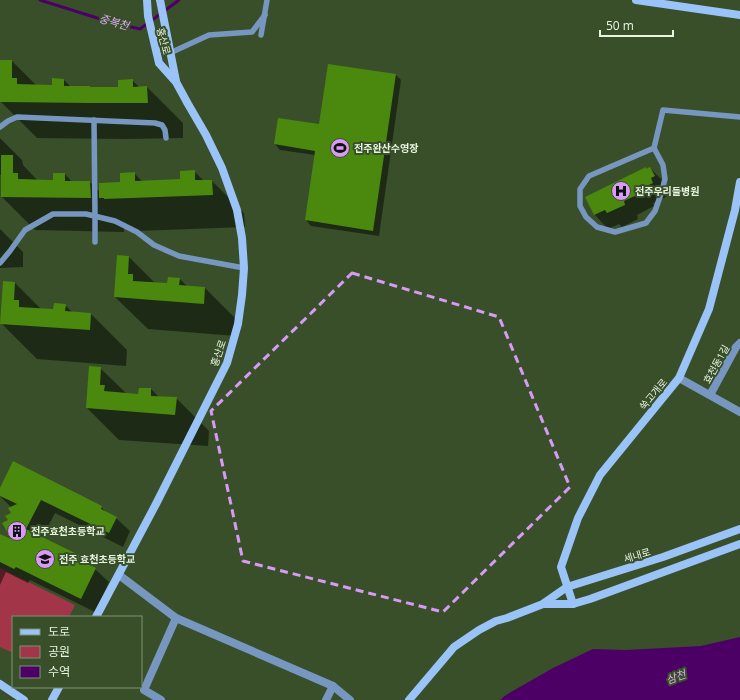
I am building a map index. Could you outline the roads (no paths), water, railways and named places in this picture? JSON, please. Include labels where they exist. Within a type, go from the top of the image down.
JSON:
[{"type":"street","name":"홍산로","points":[[97,616],[156,504],[227,363],[238,324],[242,296],[244,268],[242,238],[237,210],[222,168],[206,135],[176,82],[160,63],[148,16],[147,0]]},
{"type":"street","name":"홍산로","points":[[160,0],[176,82]]},
{"type":"street","points":[[636,0],[740,15]]},
{"type":"street","name":"쑥고개로","points":[[573,604],[560,567],[578,518],[600,474],[679,378],[709,309],[738,210],[740,182]]},
{"type":"street","name":"효천동1길","points":[[710,395],[736,347],[740,343]]},
{"type":"street","name":"효천동1길","points":[[679,378],[740,412]]},
{"type":"street","name":"세내로","points":[[409,700],[454,647],[479,630],[496,621],[544,604],[567,587],[663,557],[740,529]]},
{"type":"street","name":"세내로","points":[[544,604],[573,604],[590,599],[740,544]]},
{"type":"street","points":[[119,575],[176,618],[333,686],[350,700]]},
{"type":"street","points":[[161,700],[144,690],[176,618]]},
{"type":"street","points":[[0,684],[24,700]]},
{"type":"street","points":[[326,700],[333,686]]},
{"type":"street","points":[[52,700],[58,688]]},
{"type":"lane","points":[[261,35],[267,0]]},
{"type":"lane","points":[[170,53],[209,35],[252,32],[265,15]]},
{"type":"lane","points":[[654,148],[590,176],[580,189],[580,206],[586,218],[597,227],[615,232],[646,223],[655,211],[665,179],[663,164],[654,148],[663,110],[740,117]]},
{"type":"lane","points":[[0,127],[17,117],[155,123],[162,125],[165,130],[166,138]]},
{"type":"lane","points":[[94,120],[95,242]]},
{"type":"lane","points":[[0,263],[25,230],[53,214],[86,214],[115,221],[137,232],[154,245],[179,256],[244,268]]},
{"type":"water","name":"삼천","points":[[740,637],[740,700],[500,700],[553,668],[593,649],[626,650],[701,646]]},
{"type":"waterway","name":"중복천","points":[[40,0],[110,22],[140,29],[179,0]]},
{"type":"place","name":"전주완산수영장","points":[[340,148]]},
{"type":"place","name":"전주우리들병원","points":[[621,191]]},
{"type":"place","name":"전주효천초등학교","points":[[17,531]]},
{"type":"place","name":"전주 효천초등학교","points":[[45,559]]}]
